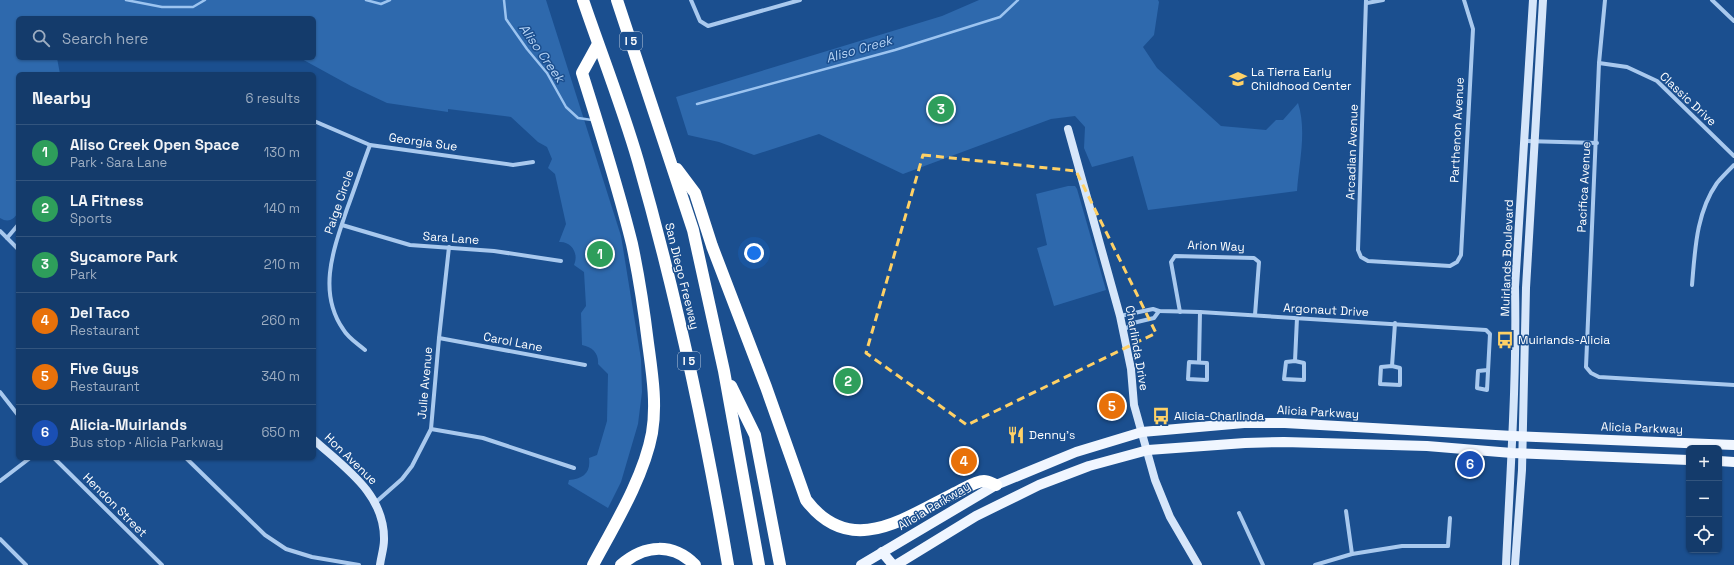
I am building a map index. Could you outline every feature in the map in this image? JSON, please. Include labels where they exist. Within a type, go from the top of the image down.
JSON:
[{"type":"highway","name":"San Diego Freeway","points":[[583,0],[634,150],[673,290],[711,466],[728,565]]},
{"type":"highway","name":"San Diego Freeway","points":[[617,0],[693,230],[724,371],[759,565]]},
{"type":"highway","points":[[593,565],[622,510],[645,460],[654,417],[654,393],[643,307],[632,246],[617,185],[582,73],[598,44]]},
{"type":"highway","points":[[670,160],[695,193],[712,246],[766,387],[803,493],[806,500],[817,514],[831,524],[859,531],[873,529],[887,526],[924,510],[968,487],[984,481],[1000,483]]},
{"type":"highway","points":[[724,371],[754,435],[780,565]]},
{"type":"highway","points":[[621,565],[639,553],[654,548],[667,548],[676,551],[687,557],[695,565]]},
{"type":"main road","name":"Muirlands Boulevard","points":[[1515,565],[1517,436],[1515,287],[1533,0]]},
{"type":"main road","name":"Muirlands Boulevard","points":[[1517,436],[1536,142],[1543,0]]},
{"type":"main road","name":"Charlinda Drive","points":[[1068,129],[1120,316],[1131,369],[1134,405],[1156,480],[1170,517],[1198,565]]},
{"type":"main road","name":"Alicia Parkway","points":[[861,565],[1000,483],[1076,452],[1142,432],[1244,423],[1285,423],[1517,436],[1734,445]]},
{"type":"main road","name":"Hon Avenue","points":[[316,442],[365,487],[376,502],[382,520],[385,541],[380,565]]},
{"type":"main road","points":[[882,552],[895,565],[976,516],[1011,498],[1089,466],[1148,450],[1245,443],[1284,442],[1427,446],[1517,453],[1686,460]]},
{"type":"main road","name":"Muirlands Boulevard","points":[[1506,565],[1517,453]]},
{"type":"main road","points":[[1722,461],[1734,462]]},
{"type":"main road","points":[[1000,483],[1011,498]]},
{"type":"street","points":[[691,0],[700,21],[706,26],[718,24],[797,0]]},
{"type":"street","points":[[1367,1],[1383,0]]},
{"type":"street","name":"Parthenon Avenue","points":[[1361,257],[1368,261],[1450,266],[1457,262],[1461,255],[1473,29],[1464,0]]},
{"type":"street","name":"Pacifica Avenue","points":[[1605,0],[1599,63],[1597,143],[1585,355],[1586,367],[1590,373],[1599,377],[1734,385]]},
{"type":"street","points":[[1712,0],[1734,21]]},
{"type":"street","name":"Arcadian Avenue","points":[[1361,257],[1358,250],[1358,242],[1367,1]]},
{"type":"street","name":"Classic Drive","points":[[1599,63],[1627,67],[1657,81],[1734,156]]},
{"type":"street","name":"Georgia Sue","points":[[316,121],[370,145],[513,165],[533,162]]},
{"type":"street","points":[[1525,142],[1597,143]]},
{"type":"street","name":"Paige Circle","points":[[365,350],[349,337],[337,319],[330,299],[329,270],[333,250],[370,145]]},
{"type":"street","points":[[1692,285],[1697,234],[1707,202],[1717,183],[1734,165]]},
{"type":"street","name":"Sara Lane","points":[[342,225],[410,245],[494,250],[561,261]]},
{"type":"street","points":[[7,238],[16,227]]},
{"type":"street","points":[[0,231],[16,247]]},
{"type":"street","name":"Julie Avenue","points":[[376,502],[402,479],[412,466],[431,430],[449,247]]},
{"type":"street","name":"Arion Way","points":[[1180,312],[1171,262],[1175,256],[1256,258],[1259,262],[1255,315]]},
{"type":"street","name":"Argonaut Drive","points":[[1120,316],[1153,310],[1395,323],[1486,330],[1490,334],[1488,370]]},
{"type":"street","points":[[1123,330],[1133,323],[1154,318],[1159,311]]},
{"type":"street","points":[[1199,362],[1200,312]]},
{"type":"street","points":[[1295,361],[1297,318]]},
{"type":"street","points":[[1392,366],[1395,323]]},
{"type":"street","name":"Carol Lane","points":[[439,338],[585,365]]},
{"type":"street","points":[[1295,361],[1304,363],[1304,380],[1284,379],[1286,362],[1295,361]]},
{"type":"street","points":[[1189,362],[1199,362],[1208,363],[1207,380],[1188,379],[1189,362]]},
{"type":"street","points":[[1392,366],[1400,368],[1400,385],[1380,384],[1381,367],[1392,366]]},
{"type":"street","points":[[1488,370],[1487,390],[1477,388],[1478,371],[1488,370]]},
{"type":"street","points":[[0,392],[16,412]]},
{"type":"street","points":[[431,430],[483,438],[574,468]]},
{"type":"street","points":[[0,482],[28,460]]},
{"type":"street","name":"Hendon Street","points":[[56,460],[162,565]]},
{"type":"street","points":[[188,460],[265,535],[286,549],[312,557],[358,565]]},
{"type":"street","points":[[1346,511],[1352,554]]},
{"type":"street","points":[[1238,513],[1263,565]]},
{"type":"street","points":[[1315,565],[1352,554],[1402,546],[1448,546],[1450,518]]},
{"type":"street","points":[[0,539],[26,565]]},
{"type":"highlighted area","points":[[923,155],[1076,171],[1156,333],[967,425],[866,353]]},
{"type":"shaded area","points":[[0,0],[546,0],[621,236],[641,359],[642,392],[638,424],[621,482],[608,508],[568,484],[569,480],[582,477],[585,474],[589,468],[589,458],[597,455],[607,421],[608,374],[598,364],[596,354],[592,349],[582,345],[581,313],[586,306],[584,272],[574,265],[576,257],[571,246],[564,242],[559,242],[566,224],[555,174],[548,168],[552,159],[547,147],[538,142],[511,117],[448,109],[448,112],[387,103],[351,86],[304,60],[316,60],[316,16],[16,16],[16,60],[57,60],[60,72],[16,72],[16,215],[12,219],[8,220],[0,218]]},
{"type":"shaded area","points":[[979,0],[1158,0],[1159,2],[1154,35],[1143,47],[1157,68],[1221,126],[1266,130],[1276,120],[1283,120],[1298,103],[1302,124],[1302,147],[1297,191],[1148,210],[1133,156],[1092,167],[1084,148],[1085,127],[1075,116],[1051,119],[903,174],[819,134],[754,155],[719,142],[688,135],[676,97],[942,16]]},
{"type":"shaded area","points":[[1068,186],[1075,186],[1077,189],[1106,290],[1054,306],[1037,248],[1047,245],[1036,194]]},
{"type":"waterway","name":"Aliso Creek","points":[[126,0],[162,7],[193,7],[205,0]]},
{"type":"waterway","name":"Aliso Creek","points":[[366,0],[381,4],[390,0]]},
{"type":"waterway","name":"Aliso Creek","points":[[504,0],[506,19],[527,49],[547,73],[566,107],[578,118],[592,120]]},
{"type":"waterway","name":"Aliso Creek","points":[[697,104],[895,50],[1000,17],[1018,0]]},
{"type":"place","name":"La Tierra Early Childhood Center","points":[[1238,79]]},
{"type":"place","name":"Sycamore Park","points":[[941,109]]},
{"type":"place","name":"Aliso Creek Open Space","points":[[600,254]]},
{"type":"place","name":"Muirlands-Alicia","points":[[1505,340]]},
{"type":"place","name":"LA Fitness","points":[[848,381]]},
{"type":"place","name":"Five Guys","points":[[1112,406]]},
{"type":"place","name":"Alicia-Charlinda","points":[[1161,416]]},
{"type":"place","name":"Denny's","points":[[1016,435]]},
{"type":"place","name":"Del Taco","points":[[964,461]]},
{"type":"place","name":"Alicia-Muirlands","points":[[1470,464]]}]
